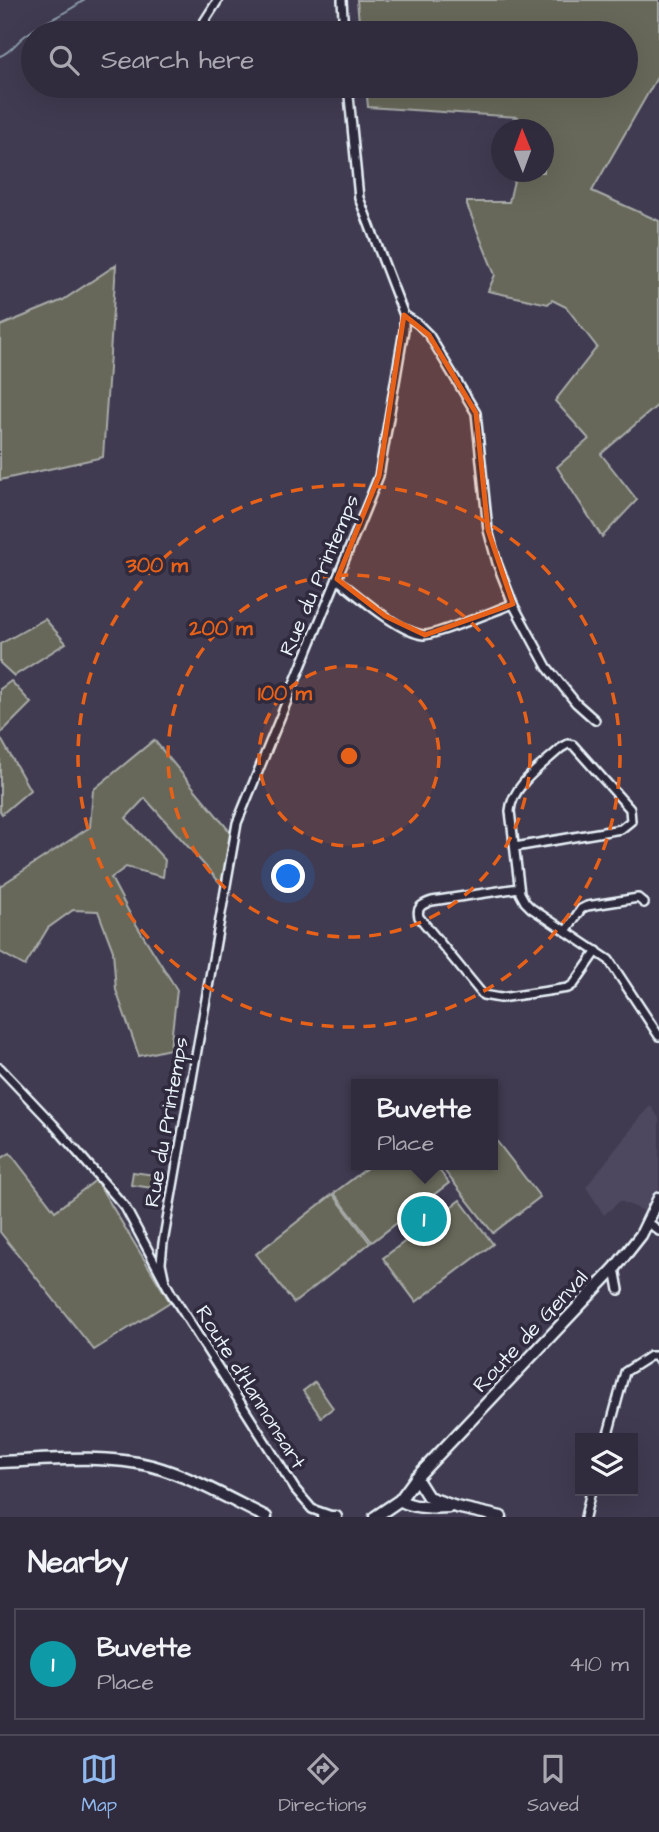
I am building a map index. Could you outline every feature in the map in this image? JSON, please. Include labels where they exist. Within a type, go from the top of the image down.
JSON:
[{"type":"main road","name":"Route de Genval","points":[[375,1517],[401,1495],[615,1268],[648,1222],[659,1198]]},
{"type":"main road","points":[[0,1462],[90,1460],[151,1466],[195,1483],[266,1517]]},
{"type":"main road","points":[[415,1479],[428,1497],[456,1507],[501,1517]]},
{"type":"main road","name":"Route de Genval","points":[[367,1517],[401,1495]]},
{"type":"main road","points":[[401,1495],[415,1505],[456,1507]]},
{"type":"street","points":[[205,21],[218,0]]},
{"type":"street","points":[[342,0],[343,21]]},
{"type":"street","name":"Rue du Printemps","points":[[165,1282],[161,1263],[163,1243],[237,823],[379,476],[404,330],[404,315],[359,198],[349,98]]},
{"type":"street","points":[[404,315],[429,335],[476,413],[488,530],[513,604],[547,667],[576,703],[595,720]]},
{"type":"street","points":[[337,579],[385,616],[425,635],[513,604]]},
{"type":"street","points":[[515,847],[621,829],[631,821],[630,809],[577,749],[568,744],[561,748],[514,795],[510,811],[519,888],[525,902],[597,951],[615,967],[659,1036]]},
{"type":"street","points":[[519,888],[432,901],[419,909],[419,918],[483,995],[500,998],[568,988],[574,984],[597,951]]},
{"type":"street","points":[[566,931],[582,909],[592,905],[638,898],[645,903]]},
{"type":"street","name":"Route d'Hannonsart","points":[[0,1068],[117,1196],[165,1282],[295,1489],[313,1513],[330,1517]]},
{"type":"street","points":[[648,1222],[659,1231]]},
{"type":"street","points":[[615,1268],[619,1290]]},
{"type":"street","points":[[608,1433],[625,1372],[650,1356],[656,1356],[659,1361]]},
{"type":"street","points":[[585,1517],[590,1496]]},
{"type":"highlighted area","points":[[404,315],[429,335],[476,413],[488,530],[513,604],[425,635],[385,616],[337,579],[379,476]]},
{"type":"shaded area","points":[[650,1105],[659,1118],[659,1228],[647,1212],[620,1201],[604,1215],[586,1187]]},
{"type":"green space","points":[[357,0],[659,0],[659,74],[592,191],[659,221],[659,404],[601,454],[637,500],[602,537],[557,467],[589,439],[555,401],[597,347],[566,307],[552,300],[548,304],[488,291],[495,275],[467,205],[467,202],[509,202],[514,182],[554,182],[554,119],[518,119],[368,107],[367,98],[638,98],[638,21],[359,21]]},
{"type":"green space","points":[[116,265],[103,457],[0,480],[0,326],[63,300]]},
{"type":"green space","points":[[45,619],[66,643],[14,676],[0,663],[0,644]]},
{"type":"green space","points":[[11,681],[31,703],[0,734],[0,689]]},
{"type":"green space","points":[[0,737],[30,790],[2,814],[0,811]]},
{"type":"green space","points":[[154,740],[232,834],[222,885],[145,798],[126,818],[165,860],[163,877],[126,867],[111,878],[177,990],[170,1049],[139,1056],[116,990],[113,951],[98,911],[73,910],[48,928],[25,966],[0,952],[0,886],[90,827],[93,790]]},
{"type":"green space","points":[[498,1143],[540,1197],[493,1233],[444,1170],[498,1170]]},
{"type":"green space","points":[[10,1153],[55,1211],[96,1180],[170,1302],[94,1350],[0,1232],[0,1159]]},
{"type":"green space","points":[[364,1170],[439,1170],[449,1183],[372,1242],[334,1193]]},
{"type":"green space","points":[[133,1172],[162,1176],[160,1189],[131,1185]]},
{"type":"green space","points":[[333,1194],[370,1243],[294,1303],[256,1254]]},
{"type":"green space","points":[[460,1200],[493,1244],[416,1302],[383,1258]]},
{"type":"green space","points":[[315,1382],[333,1408],[321,1417],[303,1391]]},
{"type":"waterway","points":[[49,21],[84,0]]},
{"type":"waterway","points":[[0,56],[21,39]]},
{"type":"place","name":"Buvette","points":[[424,1219]]}]
